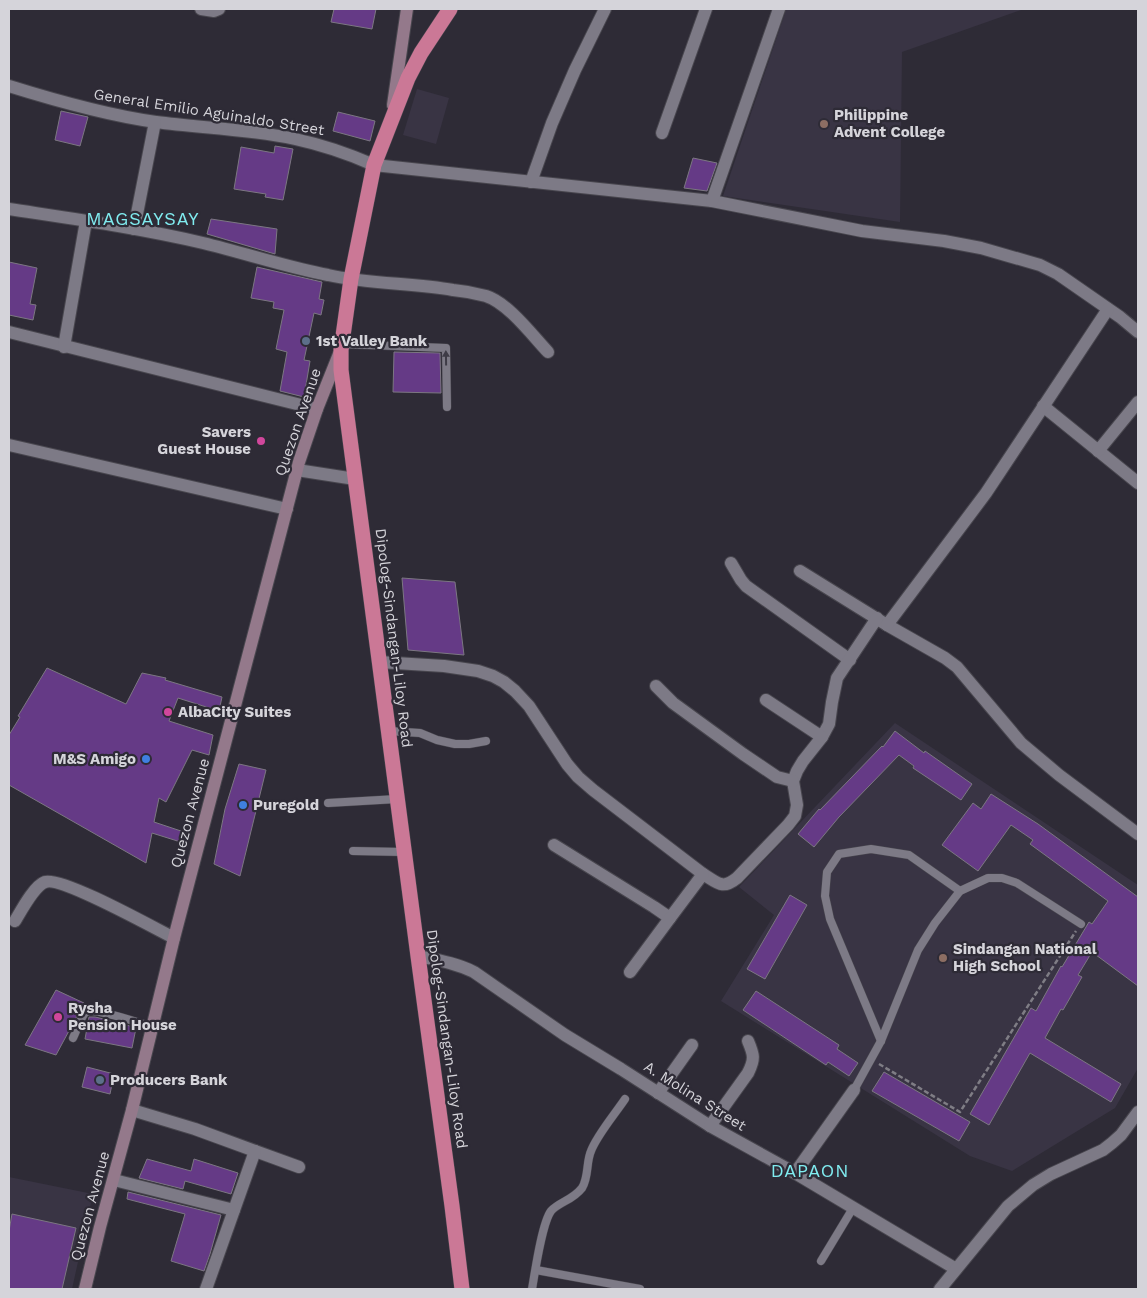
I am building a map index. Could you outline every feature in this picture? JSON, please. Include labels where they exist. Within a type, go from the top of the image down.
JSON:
[{"type":"highway","name":"Dipolog-Sindangan-Liloy Road","points":[[450,9],[408,78],[374,165],[351,279],[341,347],[341,370],[462,1289]]},
{"type":"street","points":[[201,9],[214,11],[219,9]]},
{"type":"street","points":[[391,120],[407,9]]},
{"type":"street","points":[[531,182],[552,123],[605,9]]},
{"type":"street","points":[[662,133],[706,9]]},
{"type":"street","points":[[712,201],[779,9]]},
{"type":"street","name":"General Emilio Aguinaldo Street","points":[[9,86],[78,107],[155,122],[294,139],[335,150],[374,165],[712,201],[862,230],[981,248],[1049,269],[1077,286],[1138,332]]},
{"type":"street","points":[[134,229],[155,122]]},
{"type":"street","points":[[9,209],[134,229],[202,243],[328,275],[351,279],[433,286],[487,296],[508,310],[548,352]]},
{"type":"street","points":[[64,347],[86,221]]},
{"type":"street","points":[[380,662],[436,665],[478,671],[504,682],[529,706],[567,764],[578,777],[703,874],[724,885],[729,884],[737,878],[795,816],[797,805],[793,781],[803,761],[822,737],[829,724],[837,678],[986,493],[1108,309]]},
{"type":"street","points":[[9,332],[317,410]]},
{"type":"street","name":"Quezon Avenue","points":[[85,1289],[132,1110],[174,938],[297,470],[341,347]]},
{"type":"street","points":[[1098,451],[1138,402]]},
{"type":"street","points":[[1043,406],[1138,483]]},
{"type":"street","points":[[9,445],[287,509]]},
{"type":"street","points":[[297,470],[356,478]]},
{"type":"street","points":[[731,563],[740,580],[746,586],[850,660]]},
{"type":"street","points":[[800,571],[957,667],[1021,743],[1059,775],[1138,834]]},
{"type":"street","points":[[656,686],[673,703],[743,754],[777,777],[793,781]]},
{"type":"street","points":[[766,700],[822,737]]},
{"type":"street","points":[[554,845],[654,906],[670,918]]},
{"type":"street","points":[[630,972],[703,874]]},
{"type":"street","points":[[15,921],[37,887],[43,882],[50,881],[80,890],[174,938]]},
{"type":"street","name":"A. Molina Street","points":[[418,956],[462,966],[474,972],[565,1035],[710,1126],[795,1173],[956,1269]]},
{"type":"street","points":[[710,1126],[752,1066],[754,1059],[748,1042]]},
{"type":"street","points":[[658,1093],[692,1044]]},
{"type":"street","points":[[795,1173],[854,1090]]},
{"type":"street","points":[[132,1110],[195,1129],[299,1167]]},
{"type":"street","points":[[940,1289],[1008,1206],[1033,1185],[1051,1174],[1103,1150],[1121,1135],[1138,1112]]},
{"type":"street","points":[[206,1289],[255,1151]]},
{"type":"street","points":[[114,1180],[234,1210]]},
{"type":"lane","points":[[341,347],[446,348],[447,407]]},
{"type":"lane","points":[[388,732],[410,731],[455,744],[486,741]]},
{"type":"lane","points":[[328,803],[397,799]]},
{"type":"lane","points":[[881,1040],[830,919],[826,896],[827,872],[839,854],[870,849],[909,855],[960,891]]},
{"type":"lane","points":[[353,851],[404,852]]},
{"type":"lane","points":[[854,1090],[872,1060],[918,950],[935,923],[960,891],[988,878],[1002,878],[1017,884],[1080,924]]},
{"type":"lane","points":[[73,1038],[85,1013],[89,1011],[100,1012],[153,1027]]},
{"type":"lane","points":[[532,1289],[548,1217],[553,1209],[573,1197],[582,1187],[586,1178],[590,1152],[625,1100]]},
{"type":"lane","points":[[821,1261],[853,1208]]},
{"type":"lane","points":[[536,1270],[640,1289]]},
{"type":"path","points":[[872,1060],[960,1112],[1080,924]]},
{"type":"shaded area","name":"Philippine Advent College","points":[[784,9],[1024,9],[902,52],[900,222],[723,196],[785,13]]},
{"type":"shaded area","points":[[417,89],[449,98],[436,144],[403,135]]},
{"type":"shaded area","name":"Sindangan National High School","points":[[895,723],[1138,885],[1138,1068],[1115,1108],[1012,1171],[970,1156],[721,1001],[774,915],[739,887]]},
{"type":"shaded area","points":[[9,1177],[93,1194],[72,1289],[9,1289]]},
{"type":"building","points":[[334,9],[376,9],[372,29],[331,22]]},
{"type":"building","points":[[61,111],[88,117],[80,146],[55,140]]},
{"type":"building","points":[[338,112],[375,121],[370,141],[333,131]]},
{"type":"building","points":[[275,146],[293,149],[283,200],[265,197],[266,194],[234,189],[241,147],[274,153]]},
{"type":"building","points":[[693,158],[717,163],[707,191],[684,188]]},
{"type":"building","points":[[211,219],[277,229],[275,254],[207,234]]},
{"type":"building","points":[[9,262],[37,268],[30,304],[36,305],[33,320],[9,315]]},
{"type":"building","points":[[257,267],[322,282],[319,299],[324,300],[321,315],[314,313],[304,360],[310,361],[304,397],[280,391],[287,352],[276,349],[284,310],[273,308],[274,302],[251,298]]},
{"type":"building","points":[[394,352],[440,353],[441,393],[393,392]]},
{"type":"building","points":[[402,578],[455,582],[464,655],[408,650]]},
{"type":"building","points":[[47,668],[126,704],[142,673],[166,678],[165,680],[222,697],[219,711],[178,698],[169,721],[213,735],[209,755],[192,750],[166,802],[159,798],[154,822],[190,834],[187,844],[152,833],[146,863],[9,785],[9,735],[20,717],[18,716]]},
{"type":"building","points":[[895,731],[924,753],[925,751],[972,784],[961,800],[913,768],[914,766],[899,755],[839,817],[814,847],[798,834],[819,809],[883,747]]},
{"type":"building","points":[[239,764],[266,770],[240,876],[214,864],[225,809]]},
{"type":"building","points":[[991,794],[1038,824],[1138,897],[1138,986],[1092,952],[1078,975],[1082,977],[1045,1038],[1121,1084],[1111,1102],[1030,1053],[989,1125],[970,1114],[1031,1008],[1036,1011],[1061,966],[1089,922],[1092,924],[1108,901],[1030,844],[1033,840],[1011,825],[978,871],[942,845],[973,803],[981,809]]},
{"type":"building","points":[[790,895],[807,905],[765,979],[747,969]]},
{"type":"building","points":[[56,990],[84,1003],[56,1055],[25,1045]]},
{"type":"building","points":[[756,991],[839,1045],[837,1049],[858,1063],[849,1076],[828,1062],[826,1065],[743,1010]]},
{"type":"building","points":[[89,1017],[117,1022],[136,1028],[132,1048],[85,1039]]},
{"type":"building","points":[[87,1067],[114,1074],[110,1094],[82,1087]]},
{"type":"building","points":[[884,1072],[970,1122],[959,1141],[872,1091]]},
{"type":"building","points":[[147,1159],[191,1171],[194,1159],[238,1173],[231,1194],[185,1181],[183,1189],[139,1178]]},
{"type":"building","points":[[128,1192],[221,1215],[204,1271],[171,1261],[185,1214],[127,1199]]},
{"type":"building","points":[[12,1214],[76,1228],[62,1289],[9,1289],[9,1231]]},
{"type":"place","name":"Philippine Advent College","points":[[824,124]]},
{"type":"place","name":"1st Valley Bank","points":[[306,341]]},
{"type":"place","name":"Savers Guest House","points":[[261,441]]},
{"type":"place","name":"AlbaCity Suites","points":[[168,712]]},
{"type":"place","name":"M&S Amigo","points":[[146,759]]},
{"type":"place","name":"Puregold","points":[[243,805]]},
{"type":"place","name":"Sindangan National High School","points":[[943,958]]},
{"type":"place","name":"Rysha Pension House","points":[[58,1017]]},
{"type":"place","name":"Producers Bank","points":[[100,1080]]},
{"type":"district","name":"MAGSAYSAY","points":[[143,218]]},
{"type":"district","name":"DAPAON","points":[[810,1170]]}]
